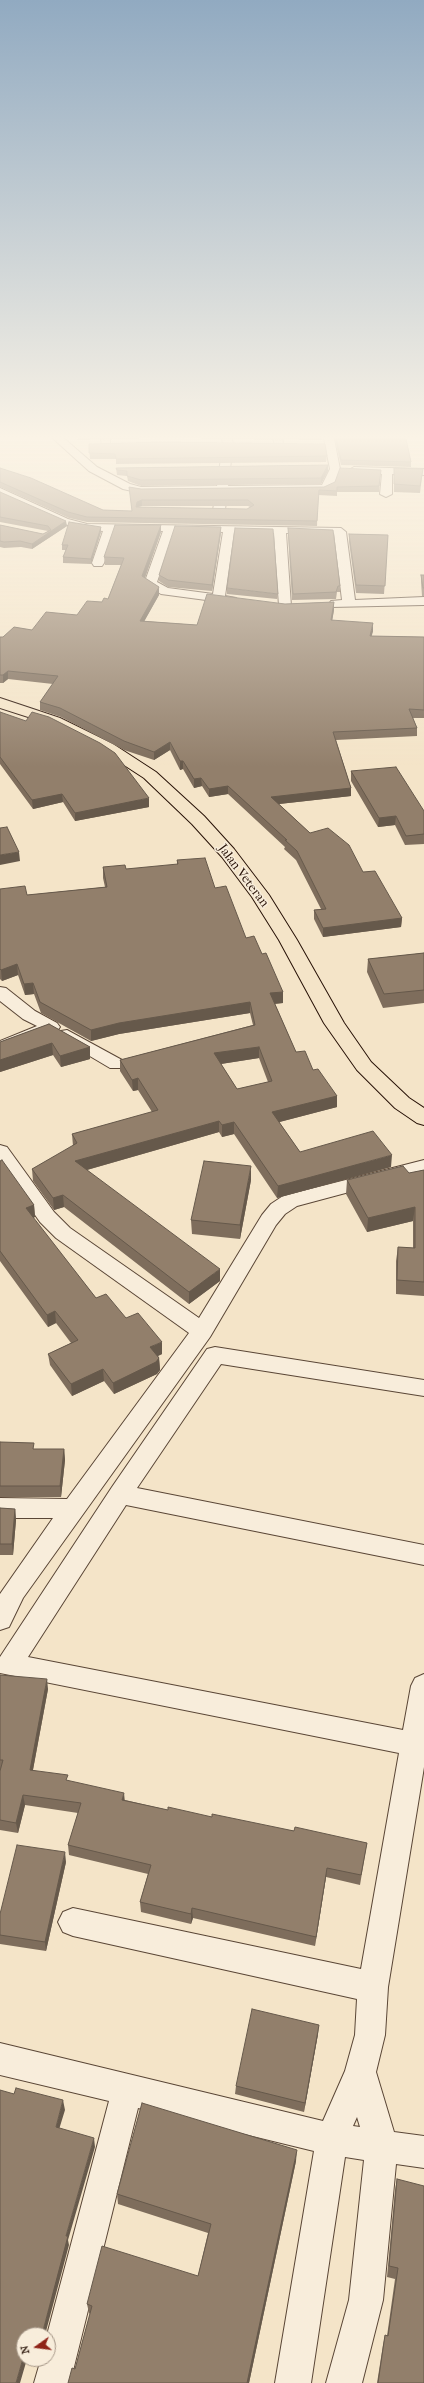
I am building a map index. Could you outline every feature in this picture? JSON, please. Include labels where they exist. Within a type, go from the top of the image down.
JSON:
[{"type":"highway","name":"Jalan Veteran","points":[[0,703],[55,721],[107,747],[150,776],[198,820],[228,852],[260,895],[288,940],[334,1023],[364,1066],[402,1103],[424,1118]]},
{"type":"street","points":[[98,563],[104,545]]},
{"type":"street","points":[[164,545],[150,584],[165,591],[248,602]]},
{"type":"street","points":[[218,599],[226,545]]},
{"type":"street","points":[[281,545],[285,606]]},
{"type":"street","points":[[342,545],[349,604]]},
{"type":"street","points":[[321,605],[424,601]]},
{"type":"street","points":[[270,604],[300,606]]},
{"type":"street","points":[[0,992],[29,1015],[62,1032],[116,1064]]},
{"type":"street","points":[[0,1047],[50,1027]]},
{"type":"street","points":[[3,1161],[47,1217],[63,1233],[202,1331]]},
{"type":"street","points":[[0,1617],[14,1591],[202,1331],[268,1220],[278,1209],[290,1201],[424,1166]]},
{"type":"street","points":[[414,1744],[9,1665],[120,1494],[215,1355],[424,1388]]},
{"type":"street","points":[[120,1494],[424,1555]]},
{"type":"street","points":[[0,1508],[75,1508]]},
{"type":"street","points":[[293,2383],[332,2140],[360,2072],[370,2035],[373,1987],[424,1686]]},
{"type":"street","points":[[72,1922],[373,1987]]},
{"type":"street","points":[[0,2059],[332,2140],[424,2152]]},
{"type":"street","points":[[344,2383],[366,2300],[382,2147],[360,2072]]},
{"type":"street","points":[[52,2383],[127,2091]]},
{"type":"building","points":[[68,545],[95,545],[91,559],[63,557]]},
{"type":"building","points":[[108,545],[153,545],[142,576],[159,587],[140,621],[197,625],[207,594],[285,604],[334,602],[331,620],[373,623],[370,636],[424,637],[424,710],[409,709],[417,728],[333,732],[351,788],[271,797],[310,833],[328,828],[349,845],[363,872],[375,871],[402,918],[323,928],[314,910],[326,909],[297,851],[228,786],[209,789],[201,778],[194,779],[183,761],[180,761],[170,742],[154,752],[124,741],[60,708],[40,702],[58,676],[8,671],[3,675],[0,675],[0,637],[3,637],[14,627],[32,630],[46,612],[77,615],[87,601],[102,602],[104,598],[108,599],[124,558],[104,557]]},
{"type":"building","points":[[169,545],[218,545],[212,585],[168,580],[159,575]]},
{"type":"building","points":[[233,545],[274,545],[278,594],[227,588]]},
{"type":"building","points":[[289,545],[335,545],[340,586],[338,586],[336,592],[293,594]]},
{"type":"building","points":[[351,545],[387,545],[385,586],[356,585]]},
{"type":"building","points":[[421,575],[424,575],[424,588],[423,588]]},
{"type":"building","points":[[0,712],[26,721],[32,712],[49,717],[100,743],[115,753],[149,798],[75,813],[62,794],[32,800],[0,757]]},
{"type":"building","points":[[396,767],[424,811],[424,834],[406,836],[396,816],[379,818],[351,771]]},
{"type":"building","points":[[7,827],[19,852],[0,855],[0,828]]},
{"type":"building","points":[[205,858],[215,888],[226,886],[246,938],[254,936],[262,954],[266,953],[283,992],[270,993],[296,1052],[305,1051],[313,1070],[318,1069],[337,1096],[272,1112],[300,1152],[373,1131],[392,1155],[278,1186],[234,1122],[222,1125],[219,1121],[75,1161],[220,1269],[189,1292],[63,1195],[53,1198],[32,1169],[77,1143],[72,1134],[158,1110],[138,1078],[132,1080],[120,1060],[255,1025],[250,1002],[119,1023],[91,1030],[40,1002],[33,983],[24,984],[17,964],[1,970],[0,969],[0,889],[25,886],[27,895],[107,887],[103,867],[125,865],[126,869],[178,864],[177,860]],"holes":[[[259,1047],[272,1081],[237,1089],[214,1053]]]},
{"type":"building","points":[[424,953],[424,990],[384,994],[368,959]]},
{"type":"building","points":[[49,1024],[90,1047],[60,1056],[52,1043],[0,1060],[0,1042]]},
{"type":"building","points":[[2,1160],[34,1205],[26,1208],[96,1298],[106,1294],[126,1318],[138,1313],[162,1342],[150,1347],[159,1358],[156,1362],[113,1383],[103,1369],[71,1384],[48,1354],[78,1340],[55,1311],[47,1315],[0,1251],[0,1161]]},
{"type":"building","points":[[204,1161],[251,1166],[240,1225],[191,1220]]},
{"type":"building","points":[[403,1166],[409,1173],[424,1170],[424,1282],[397,1280],[398,1247],[415,1248],[415,1207],[368,1218],[347,1180]]},
{"type":"building","points":[[0,1442],[34,1443],[33,1449],[64,1449],[60,1486],[0,1486]]},
{"type":"building","points":[[0,1508],[15,1509],[12,1544],[0,1544]]},
{"type":"building","points":[[0,1675],[47,1679],[30,1770],[68,1775],[66,1780],[124,1793],[122,1800],[168,1810],[168,1807],[212,1817],[212,1814],[294,1831],[295,1827],[367,1843],[361,1875],[327,1868],[316,1937],[192,1908],[191,1914],[140,1902],[151,1865],[68,1845],[81,1803],[23,1795],[16,1823],[0,1820],[0,1771],[3,1760],[0,1760]]},
{"type":"building","points":[[17,1845],[65,1852],[45,1942],[0,1935],[0,1914]]},
{"type":"building","points":[[252,2009],[319,2025],[305,2103],[236,2086]]},
{"type":"building","points":[[16,2088],[63,2100],[56,2127],[94,2138],[66,2236],[68,2236],[44,2327],[16,2327],[16,2367],[21,2367],[16,2383],[0,2383],[0,2090],[14,2094]]},
{"type":"building","points":[[142,2103],[297,2150],[247,2383],[68,2383],[72,2368],[75,2369],[92,2306],[87,2304],[102,2246],[198,2276],[211,2224],[117,2194]]},
{"type":"building","points":[[397,2179],[424,2186],[424,2383],[378,2383],[385,2335],[388,2336],[398,2268],[389,2266]]}]
